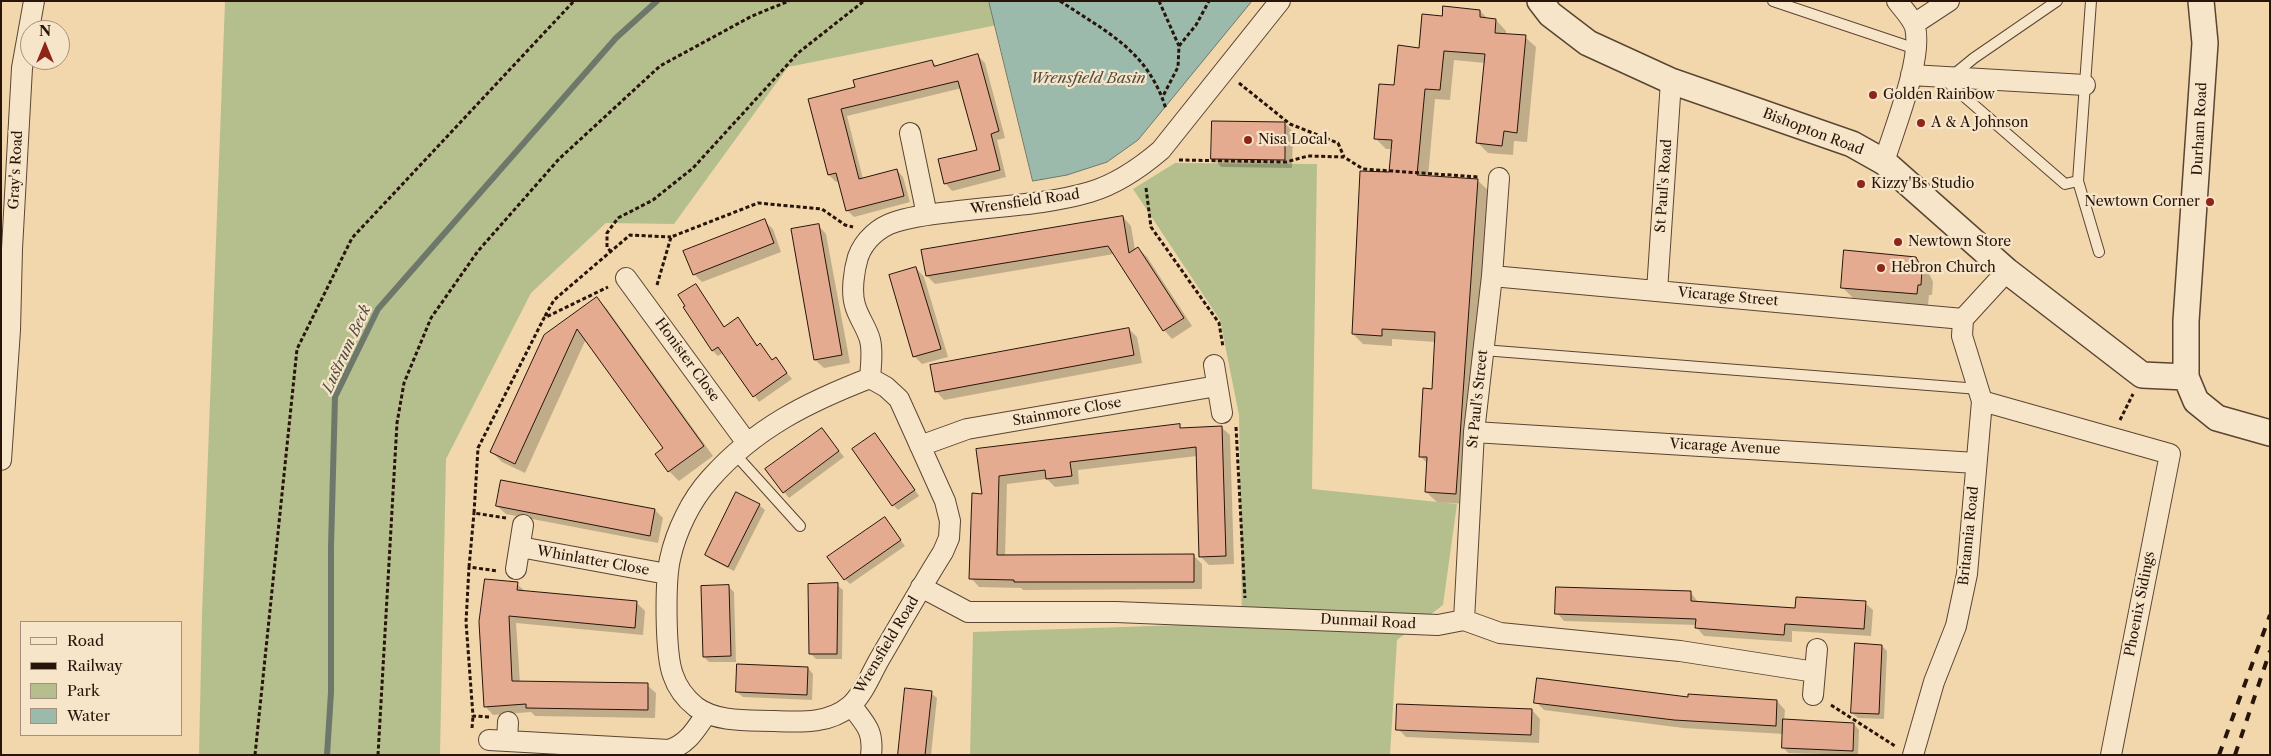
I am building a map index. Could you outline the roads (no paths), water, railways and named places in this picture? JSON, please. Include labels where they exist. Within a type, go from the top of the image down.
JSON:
[{"type":"street","name":"Gray's Road","points":[[1,460],[10,330],[7,248],[22,68],[34,1]]},
{"type":"street","name":"Wrensfield Road","points":[[870,378],[871,342],[855,306],[853,293],[858,258],[863,245],[875,233],[894,222],[928,215],[1068,198],[1092,192],[1118,181],[1143,166],[1161,150],[1280,1]]},
{"type":"street","name":"Bishopton Road","points":[[1540,1],[1550,14],[1588,43],[1671,81],[1852,144],[1884,162],[2007,271],[2142,376],[2186,377]]},
{"type":"street","points":[[1884,162],[1911,75],[1918,42],[1914,24],[1897,1]]},
{"type":"street","points":[[1914,24],[1949,1]]},
{"type":"street","name":"Durham Road","points":[[2186,377],[2186,321],[2205,43],[2200,1]]},
{"type":"street","points":[[1911,75],[2085,85]]},
{"type":"street","name":"St Paul's Road","points":[[1657,291],[1671,81]]},
{"type":"street","points":[[910,133],[928,215]]},
{"type":"street","name":"St Paul's Street","points":[[1464,620],[1474,432],[1492,276],[1499,178]]},
{"type":"street","points":[[1963,319],[2007,271]]},
{"type":"street","name":"Vicarage Street","points":[[1492,276],[1963,319]]},
{"type":"street","name":"Honister Close","points":[[626,278],[647,306],[741,448]]},
{"type":"street","name":"Britannia Road","points":[[1906,752],[1958,617],[1967,574],[1981,395],[1962,336],[1963,319]]},
{"type":"street","points":[[1214,365],[1222,412]]},
{"type":"street","points":[[2186,377],[2196,401],[2218,418],[2270,433]]},
{"type":"street","name":"Wrensfield Road","points":[[870,378],[886,387],[899,399],[920,446],[946,501],[950,521],[949,538],[943,552],[850,705],[823,720],[804,722],[731,719],[707,713],[695,706],[685,696],[672,673],[669,655],[667,574],[675,540],[697,495],[709,480],[741,448],[766,427],[830,393],[870,378]]},
{"type":"street","name":"Stainmore Close","points":[[920,446],[967,429],[1217,386]]},
{"type":"street","name":"Phoenix Sidings","points":[[1981,395],[2170,454],[2110,755]]},
{"type":"street","name":"Vicarage Avenue","points":[[1474,432],[1976,462]]},
{"type":"street","name":"Whinlatter Close","points":[[516,569],[523,525]]},
{"type":"street","name":"Whinlatter Close","points":[[520,548],[667,574]]},
{"type":"street","name":"Dunmail Road","points":[[921,587],[961,609],[974,612],[1135,613],[1438,625],[1464,620]]},
{"type":"street","points":[[1464,620],[1500,633],[1680,651],[1815,672]]},
{"type":"street","points":[[1813,695],[1817,648]]},
{"type":"street","points":[[850,705],[871,731],[873,740],[871,755]]},
{"type":"street","points":[[501,734],[669,750],[680,746],[688,739],[707,713]]},
{"type":"lane","points":[[1773,1],[1916,49]]},
{"type":"lane","points":[[2057,1],[1946,77],[2065,184],[2078,181]]},
{"type":"lane","points":[[2091,1],[2078,181],[2099,252]]},
{"type":"lane","points":[[1483,350],[1981,395]]},
{"type":"lane","points":[[741,448],[800,526]]},
{"type":"water","name":"Wrensfield Basin","points":[[989,1],[1252,1],[1138,140],[1107,162],[1067,175],[1033,181]]},
{"type":"waterway","name":"Lustrum Beck","points":[[327,755],[331,692],[331,547],[335,397],[378,309],[616,38],[657,1]]},
{"type":"railway","points":[[2219,755],[2270,615]]},
{"type":"railway","points":[[2235,755],[2270,651]]},
{"type":"place","name":"Golden Rainbow","points":[[1873,95]]},
{"type":"place","name":"A & A Johnson","points":[[1921,123]]},
{"type":"place","name":"Nisa Local","points":[[1248,140]]},
{"type":"place","name":"Kizzy'Bs Studio","points":[[1861,184]]},
{"type":"place","name":"Newtown Corner","points":[[2210,202]]},
{"type":"place","name":"Newtown Store","points":[[1898,242]]},
{"type":"place","name":"Hebron Church","points":[[1881,268]]}]
